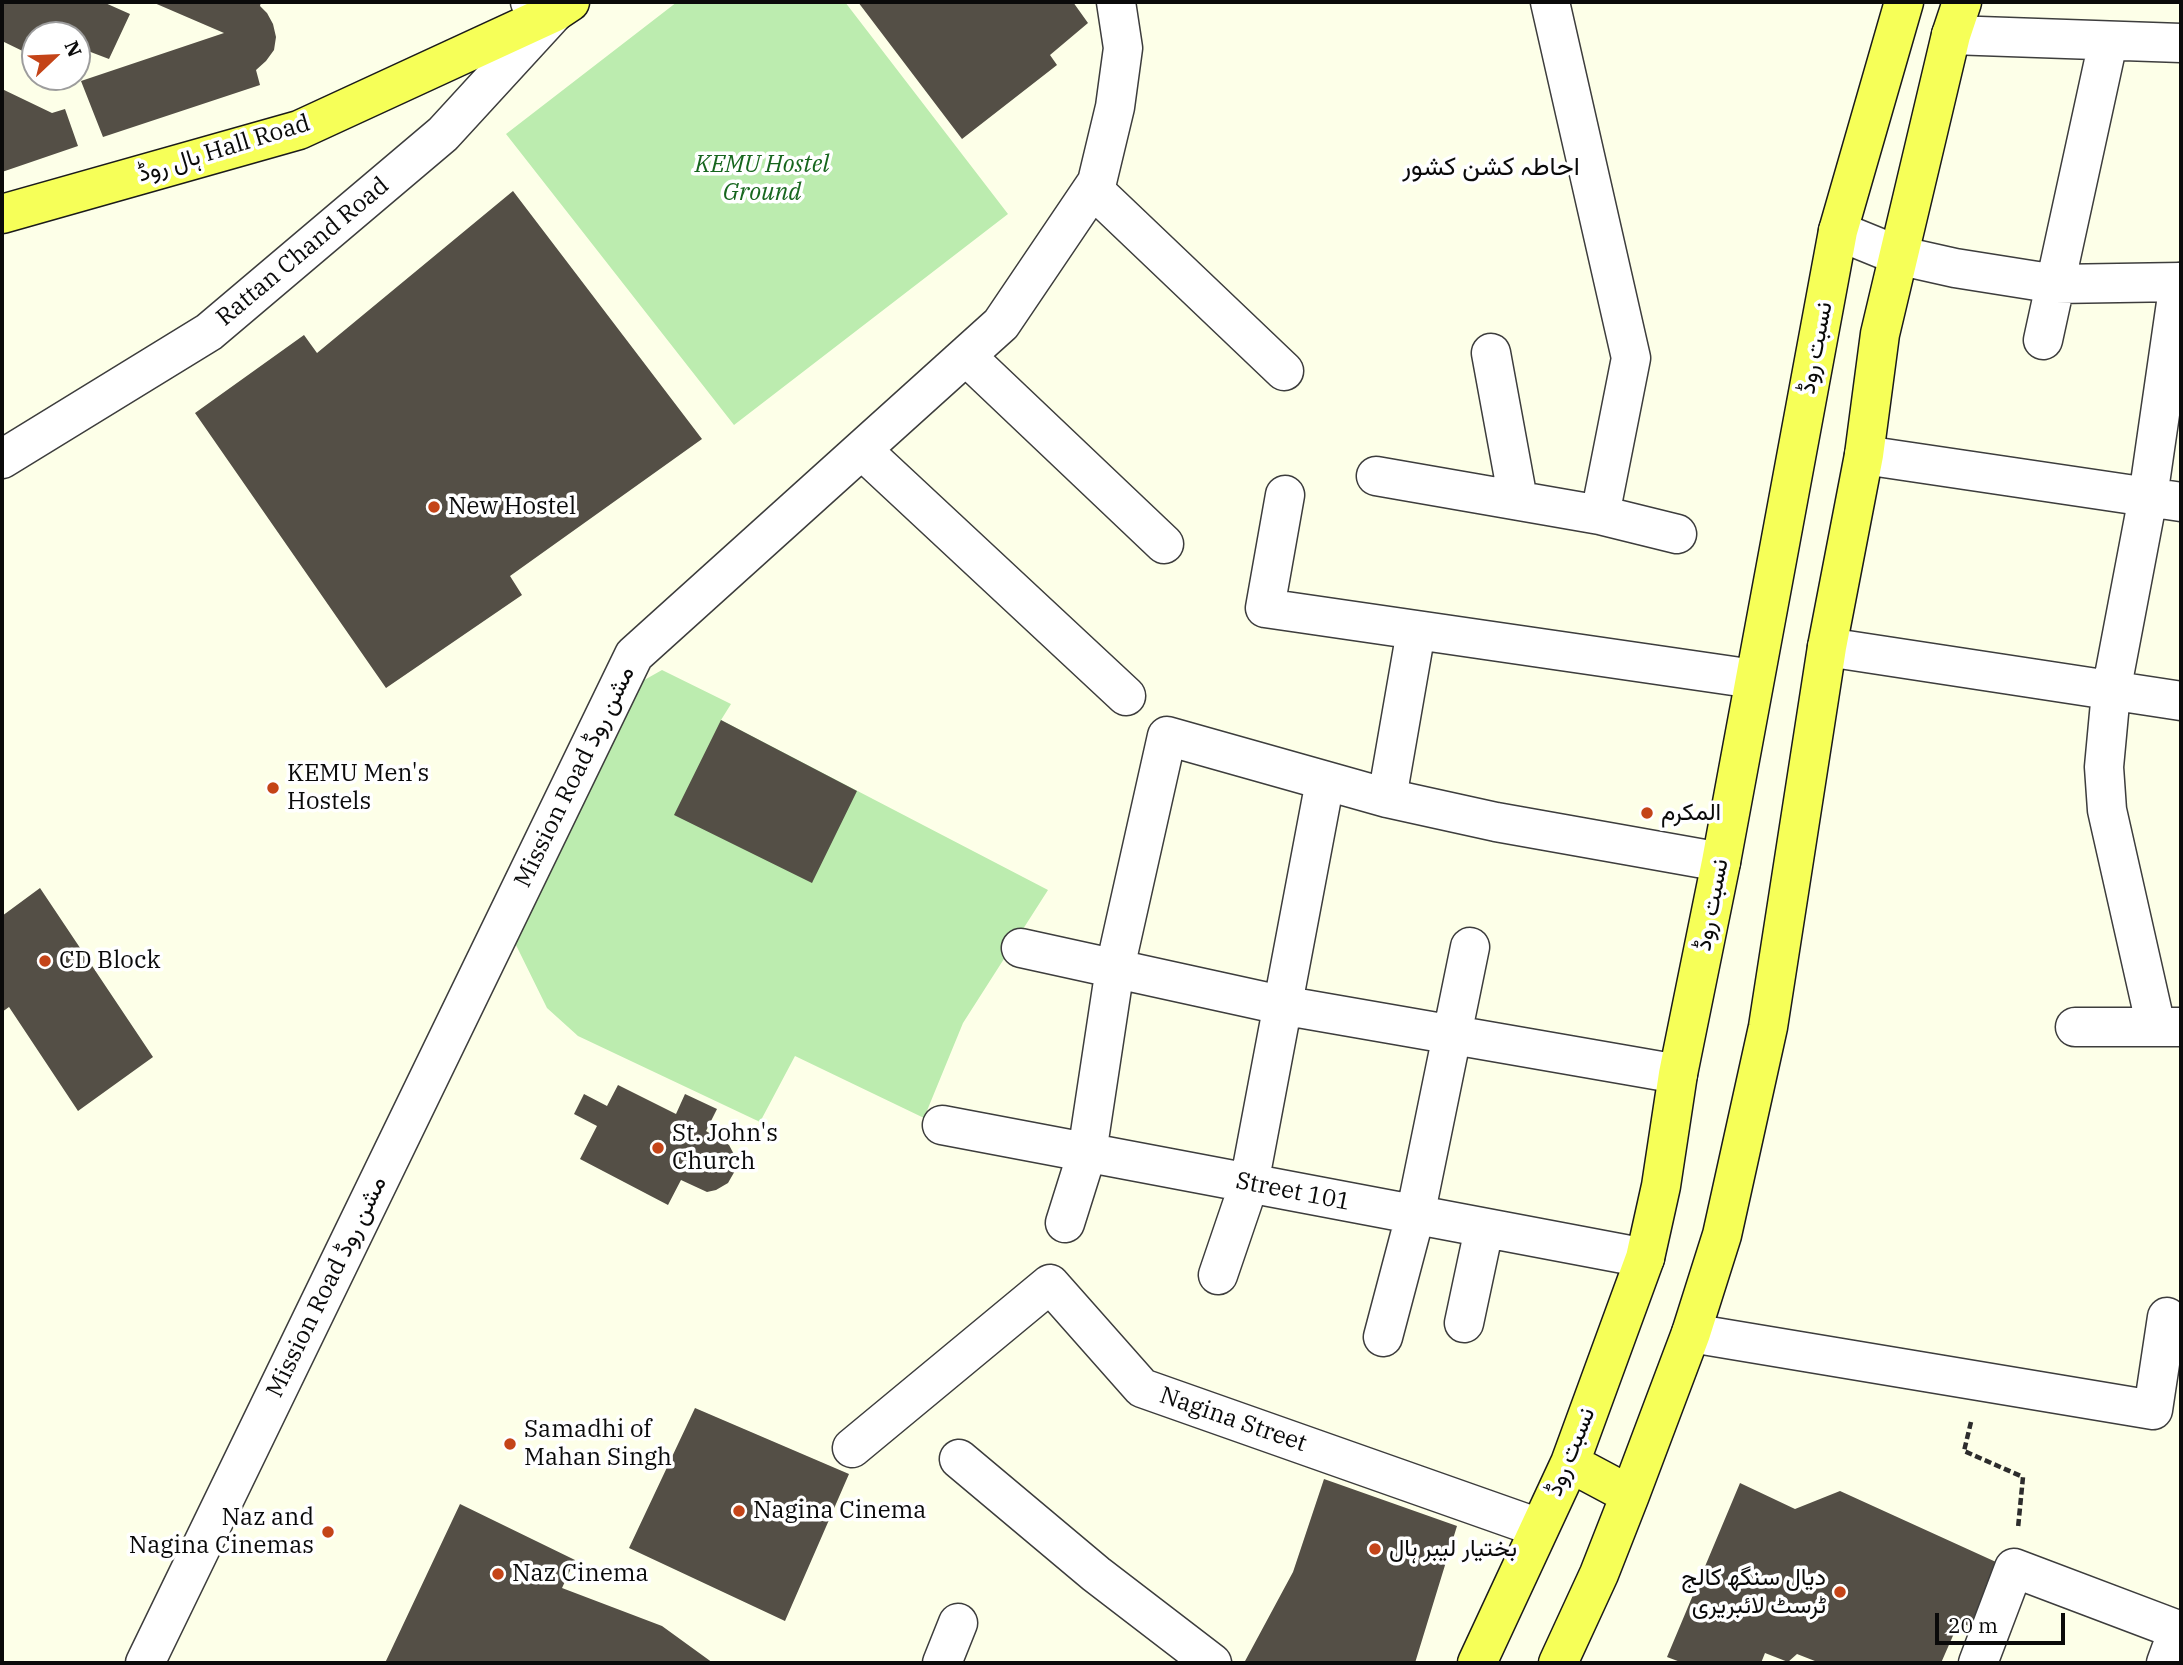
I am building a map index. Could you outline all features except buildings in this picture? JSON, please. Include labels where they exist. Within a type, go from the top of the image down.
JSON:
[{"type":"main road","name":"نسبت روڈ","points":[[1476,1663],[1570,1463],[1645,1258],[1661,1186],[1678,1074],[1721,862],[1838,230],[1904,2]]},
{"type":"main road","name":"ہال روڈ Hall Road","points":[[2,214],[299,130],[551,5]]},
{"type":"main road","points":[[1566,1661],[1691,1333],[1722,1235],[1768,1027],[1827,647],[1864,455],[1880,334],[1956,19]]},
{"type":"main road","points":[[1570,1463],[1630,1495]]},
{"type":"street","name":"Mission Road مشن روڈ","points":[[145,1663],[634,655],[1001,324],[1097,183],[1115,107],[1123,48],[1116,2]]},
{"type":"street","points":[[1550,2],[1631,358],[1600,515]]},
{"type":"street","name":"Rattan Chand Road","points":[[2,459],[209,332],[443,134],[551,5]]},
{"type":"street","points":[[1956,19],[2108,42],[2181,43]]},
{"type":"street","points":[[2043,340],[2108,42]]},
{"type":"street","points":[[1093,189],[1284,371]]},
{"type":"street","points":[[1838,230],[1897,255],[1955,268],[2056,284],[2180,282],[2165,499],[2111,692],[2104,767],[2105,795],[2169,1027],[2074,1027]]},
{"type":"street","points":[[1491,353],[1518,500]]},
{"type":"street","points":[[966,356],[1164,544]]},
{"type":"street","points":[[862,450],[1126,696]]},
{"type":"street","points":[[1864,455],[2165,499]]},
{"type":"street","points":[[1376,476],[1600,515],[1677,534]]},
{"type":"street","points":[[1285,495],[1265,608],[1754,679]]},
{"type":"street","points":[[1387,798],[1416,631]]},
{"type":"street","points":[[1827,647],[2181,701]]},
{"type":"street","points":[[1065,1223],[1087,1153],[1115,968],[1167,737],[1387,798],[1496,822],[1721,862]]},
{"type":"street","points":[[1218,1275],[1249,1184],[1325,781]]},
{"type":"street","points":[[1021,947],[1281,1005],[1678,1074]]},
{"type":"street","points":[[1383,1337],[1415,1216],[1470,947]]},
{"type":"street","name":"Street 101","points":[[942,1125],[1645,1258]]},
{"type":"street","points":[[1464,1323],[1484,1229]]},
{"type":"street","name":"Nagina Street","points":[[852,1448],[1049,1284],[1142,1388],[1539,1528]]},
{"type":"street","points":[[1691,1333],[2153,1410],[2167,1317]]},
{"type":"street","points":[[959,1459],[1096,1574],[1212,1663]]},
{"type":"street","points":[[1978,1663],[2014,1568],[2178,1630],[2166,1663]]},
{"type":"street","points":[[942,1663],[958,1623]]},
{"type":"path","points":[[1981,1380],[1964,1451],[2023,1477],[2014,1568]]},
{"type":"green space","name":"KEMU Hostel Ground","points":[[677,2],[845,2],[1008,214],[734,425],[506,134]]},
{"type":"green space","points":[[662,670],[731,704],[721,720],[1048,890],[963,1023],[924,1118],[795,1056],[760,1122],[578,1036],[547,1008],[515,943],[639,683]]},
{"type":"place","name":"New Hostel","points":[[434,507]]},
{"type":"place","name":"KEMU Men's Hostels","points":[[273,788]]},
{"type":"place","name":"المکرم","points":[[1647,813]]},
{"type":"place","name":"CD Block","points":[[45,961]]},
{"type":"place","name":"St. John's Church","points":[[658,1148]]},
{"type":"place","name":"Samadhi of Mahan Singh","points":[[510,1444]]},
{"type":"place","name":"Nagina Cinema","points":[[739,1511]]},
{"type":"place","name":"Naz and Nagina Cinemas","points":[[328,1532]]},
{"type":"place","name":"بختیار لیبر ہال","points":[[1375,1549]]},
{"type":"place","name":"Naz Cinema","points":[[498,1574]]},
{"type":"place","name":"دیال سنگھ کالج ٹرسٹ لائبریری","points":[[1840,1592]]},
{"type":"district","name":"احاطہ کشن کشور","points":[[1491,167]]}]
